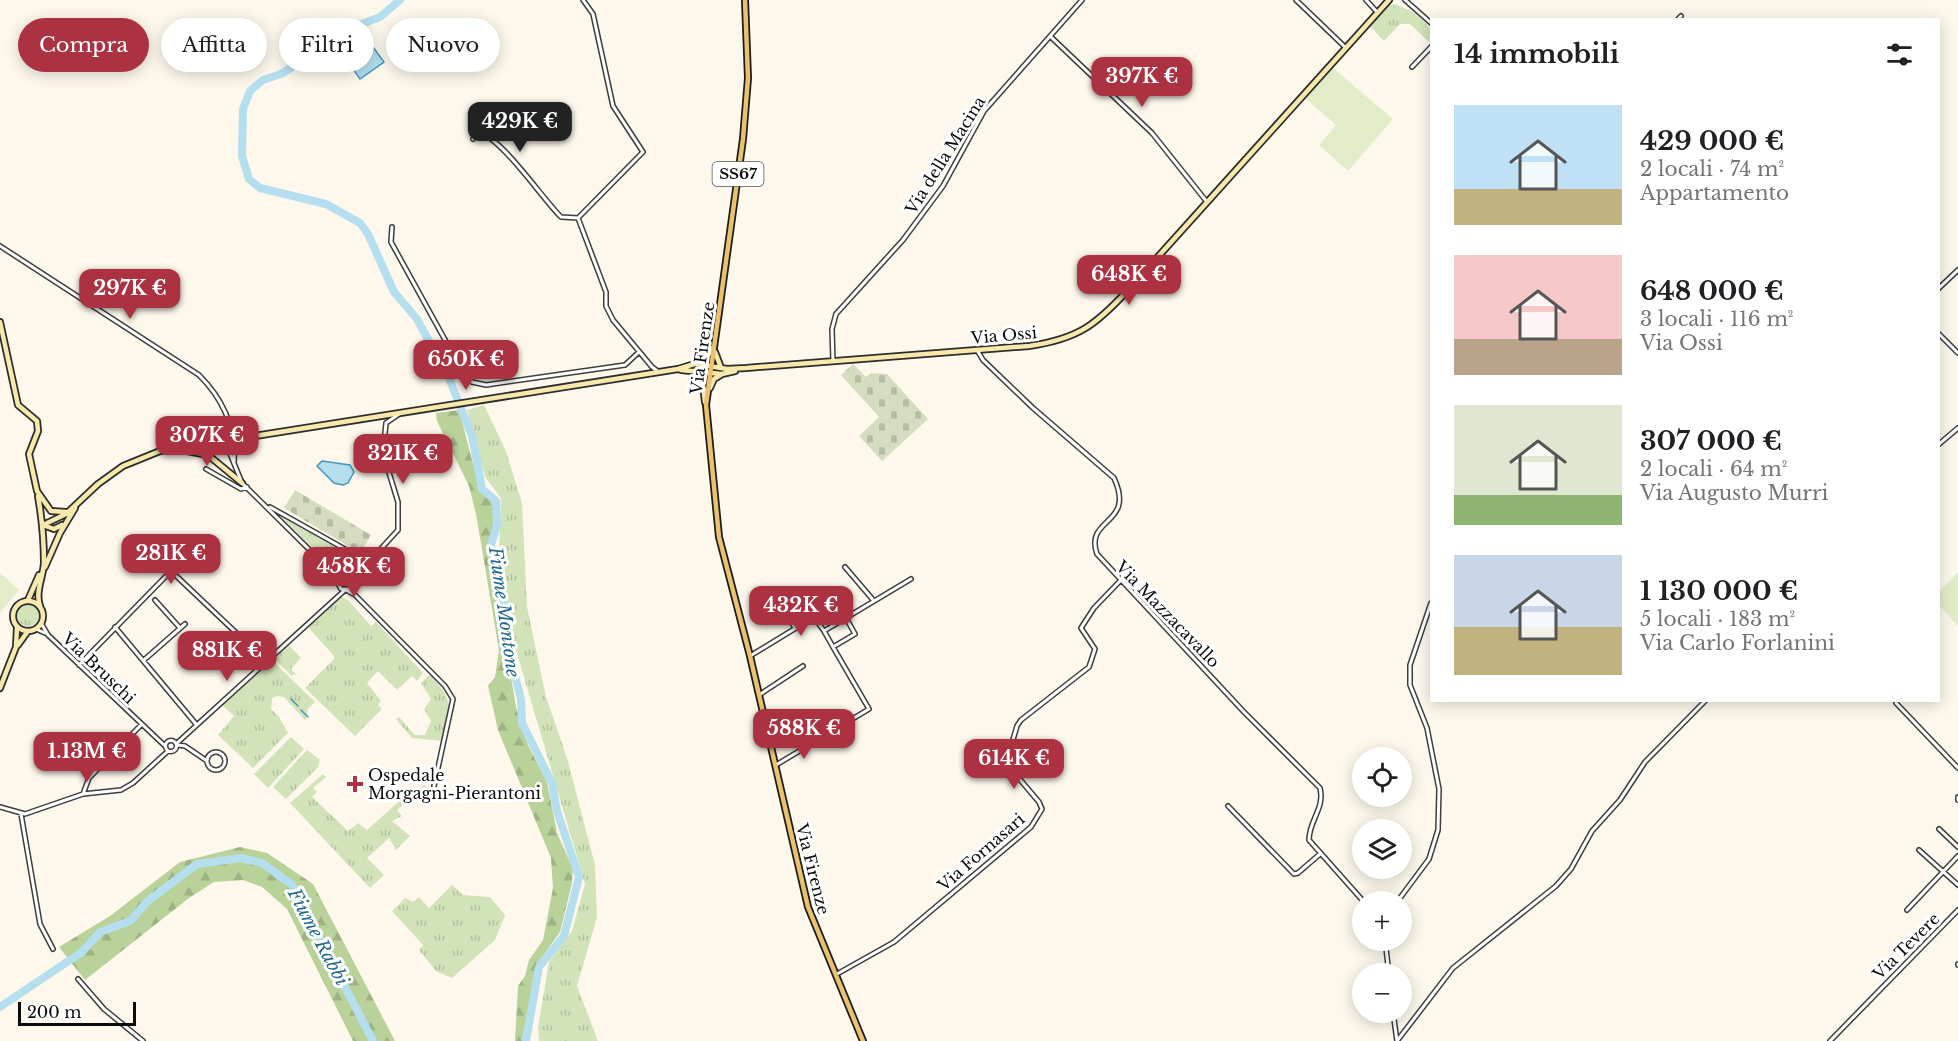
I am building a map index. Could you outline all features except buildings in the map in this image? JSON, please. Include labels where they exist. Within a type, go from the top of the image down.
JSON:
[{"type":"main road","name":"Via Firenze","points":[[745,0],[748,78],[706,405],[721,555],[750,656],[808,907],[863,1041]]},
{"type":"street","points":[[473,140],[477,130],[486,135],[513,162],[561,218],[578,218],[643,152],[612,106],[593,14],[584,0]]},
{"type":"street","name":"Via della Macina","points":[[833,361],[832,329],[836,314],[903,240],[947,179],[984,111],[1082,0]]},
{"type":"street","points":[[1296,0],[1345,47]]},
{"type":"street","points":[[1366,0],[1377,12]]},
{"type":"street","name":"Via Ossi","points":[[697,364],[721,368],[746,368],[977,350],[1052,342],[1085,331],[1106,315],[1345,47],[1391,0]]},
{"type":"street","points":[[1405,0],[1430,22]]},
{"type":"street","points":[[1412,0],[1415,7]]},
{"type":"street","points":[[1051,37],[1152,133],[1207,202]]},
{"type":"street","points":[[1412,67],[1430,48]]},
{"type":"street","points":[[578,218],[606,292],[606,306],[613,320],[659,372]]},
{"type":"street","points":[[392,226],[391,242],[465,376],[472,382],[486,385],[625,365],[639,352]]},
{"type":"street","points":[[1,248],[199,375],[222,404],[231,428],[229,451]]},
{"type":"street","points":[[1940,287],[1958,270]]},
{"type":"street","points":[[0,322],[18,405],[35,418],[38,427],[29,454],[43,525],[43,573],[38,596],[43,614],[42,623],[36,629],[28,631],[17,627]]},
{"type":"street","points":[[1940,335],[1958,352]]},
{"type":"street","points":[[43,525],[71,509],[98,484],[123,466],[140,458],[174,448],[678,369],[697,364],[708,356],[714,346]]},
{"type":"street","points":[[714,346],[721,368]]},
{"type":"street","name":"Via Mazzacavallo","points":[[977,350],[983,360],[1025,401],[1114,478],[1120,492],[1120,505],[1114,516],[1095,534],[1092,543],[1097,555],[1320,788],[1321,805],[1309,828],[1309,840],[1354,891]]},
{"type":"street","name":"Via Ossi","points":[[678,369],[695,373],[722,374],[746,368]]},
{"type":"street","points":[[695,373],[703,385],[706,405]]},
{"type":"street","points":[[706,405],[711,386],[722,374]]},
{"type":"street","points":[[353,593],[352,576],[357,569],[367,564],[398,530],[398,502],[382,453],[386,423],[403,412]]},
{"type":"street","points":[[226,417],[226,427],[235,451]]},
{"type":"street","points":[[211,442],[220,436],[226,427]]},
{"type":"street","points":[[231,428],[248,436]]},
{"type":"street","points":[[1940,443],[1958,428]]},
{"type":"street","points":[[234,462],[235,451],[240,442],[248,436]]},
{"type":"street","points":[[211,442],[222,444],[229,451],[242,483]]},
{"type":"street","points":[[174,448],[208,455],[247,487],[332,569],[337,577],[337,585],[353,593],[445,686],[453,699],[434,786]]},
{"type":"street","points":[[206,469],[241,489],[247,487]]},
{"type":"street","points":[[37,491],[51,511],[59,513],[71,509]]},
{"type":"street","points":[[43,525],[54,529],[60,528],[79,503]]},
{"type":"street","points":[[266,504],[352,554],[357,569]]},
{"type":"street","points":[[43,573],[67,520]]},
{"type":"street","points":[[0,688],[18,636],[13,610],[19,603],[28,600],[35,588],[44,555]]},
{"type":"street","points":[[845,567],[874,601]]},
{"type":"street","points":[[332,569],[352,576]]},
{"type":"street","points":[[79,665],[172,571],[266,661]]},
{"type":"street","points":[[337,577],[341,573]]},
{"type":"street","points":[[824,631],[911,579]]},
{"type":"street","name":"Via Fornasari","points":[[837,974],[894,942],[1031,826],[1037,818],[1042,809],[1040,802],[1006,763],[1010,746],[1021,720],[1089,667],[1095,649],[1081,628],[1094,608],[1120,581]]},
{"type":"street","points":[[0,807],[21,814],[83,794],[117,791],[129,786],[338,594],[344,589],[351,588]]},
{"type":"street","points":[[776,598],[795,628]]},
{"type":"street","points":[[28,600],[40,606]]},
{"type":"street","points":[[154,600],[180,628]]},
{"type":"street","points":[[776,765],[868,709],[834,647],[806,603]]},
{"type":"street","points":[[1405,891],[1429,859],[1438,830],[1439,789],[1427,728],[1413,698],[1410,685],[1410,665],[1430,606]]},
{"type":"street","points":[[750,656],[814,617]]},
{"type":"street","points":[[834,647],[855,634],[846,618]]},
{"type":"street","name":"Via Bruschi","points":[[42,623],[48,635]]},
{"type":"street","points":[[144,660],[185,624]]},
{"type":"street","points":[[116,627],[196,724]]},
{"type":"street","name":"Via Bruschi","points":[[36,629],[48,635],[141,725],[161,740]]},
{"type":"street","points":[[14,653],[28,631]]},
{"type":"street","points":[[759,695],[803,666]]},
{"type":"street","points":[[1397,1041],[1453,968],[1556,886],[1571,869],[1592,831],[1620,800],[1645,762],[1704,702]]},
{"type":"street","points":[[1896,703],[1958,768]]},
{"type":"street","points":[[83,794],[89,778],[141,725]]},
{"type":"street","points":[[161,740],[197,754],[214,769],[222,768],[225,764],[219,754],[214,753],[208,756],[197,754]]},
{"type":"street","points":[[161,740],[168,751]]},
{"type":"street","points":[[165,746],[174,744]]},
{"type":"street","points":[[207,761],[208,756]]},
{"type":"street","points":[[86,785],[92,793]]},
{"type":"street","points":[[1228,806],[1294,874],[1320,854]]},
{"type":"street","points":[[21,814],[40,924],[53,949]]},
{"type":"street","points":[[1940,829],[1958,847]]},
{"type":"street","points":[[1919,850],[1958,885]]},
{"type":"street","points":[[1907,910],[1958,856]]},
{"type":"street","name":"Via Tevere","points":[[1830,1041],[1958,910]]},
{"type":"street","points":[[78,979],[104,1010],[143,1041]]},
{"type":"street","points":[[1395,1023],[1397,1041]]},
{"type":"green space","points":[[1395,4],[1415,13],[1430,28],[1429,42],[1410,24],[1400,24],[1384,41],[1370,26],[1390,5]]},
{"type":"green space","points":[[1332,67],[1393,119],[1348,171],[1319,145],[1336,125],[1305,98]]},
{"type":"green space","points":[[853,364],[866,377],[871,373],[887,374],[928,419],[882,461],[859,436],[879,417],[841,375]]},
{"type":"green space","points":[[484,405],[505,449],[522,503],[527,607],[546,697],[567,758],[595,865],[597,917],[577,986],[598,1041],[539,1041],[538,1028],[549,962],[572,931],[585,884],[516,650],[499,554],[501,498],[485,477],[467,410]]},
{"type":"green space","points":[[459,410],[480,491],[493,503],[494,526],[489,546],[516,707],[528,745],[547,782],[557,833],[573,869],[572,883],[560,932],[536,966],[522,1041],[515,1041],[518,986],[525,976],[529,960],[543,940],[553,888],[551,858],[498,730],[488,686],[495,677],[499,650],[476,514],[469,486],[437,421],[436,413]]},
{"type":"green space","points":[[295,490],[371,535],[360,553],[284,508]]},
{"type":"green space","points":[[278,514],[348,555],[352,559],[353,571],[335,569]]},
{"type":"green space","points":[[1958,572],[1958,626],[1940,606],[1940,591]]},
{"type":"green space","points":[[0,573],[19,590],[0,613]]},
{"type":"green space","points":[[340,596],[349,601],[371,626],[376,622],[423,673],[417,681],[412,676],[397,690],[378,671],[367,683],[381,701],[377,707],[380,706],[381,710],[355,736],[305,688],[334,659],[334,656],[307,626]]},
{"type":"green space","points":[[28,604],[36,607],[39,615],[36,623],[28,626],[20,623],[17,615],[20,607]]},
{"type":"green space","points":[[289,645],[301,658],[291,669],[298,677],[294,674],[292,676],[274,659]]},
{"type":"green space","points":[[271,659],[315,702],[308,709],[306,721],[284,697],[272,698],[271,709],[279,717],[288,733],[253,768],[218,735],[234,716],[221,704]]},
{"type":"green space","points":[[431,676],[439,685],[448,700],[449,713],[442,741],[412,738],[396,719],[399,717],[415,735],[425,735],[431,721],[424,709],[431,699],[421,683]]},
{"type":"green space","points":[[291,737],[304,749],[268,788],[254,774]]},
{"type":"green space","points":[[307,750],[320,760],[318,767],[286,799],[273,787]]},
{"type":"green space","points":[[323,774],[326,777],[313,788],[317,792],[312,797],[348,831],[358,823],[367,830],[414,788],[425,785],[428,791],[420,799],[416,794],[397,810],[402,816],[392,821],[410,836],[396,850],[389,838],[367,858],[384,875],[370,888],[290,803]]},
{"type":"green space","points":[[240,847],[267,853],[313,884],[395,1041],[353,1041],[287,909],[262,887],[243,880],[214,882],[189,898],[85,980],[59,947],[110,916],[180,862]]},
{"type":"green space","points":[[452,885],[463,895],[490,897],[505,915],[495,940],[452,978],[436,971],[419,950],[423,945],[392,911],[405,898],[413,902],[419,897],[429,908]]},
{"type":"water","points":[[374,48],[384,62],[374,69]]},
{"type":"water","points":[[355,72],[370,72],[360,79]]},
{"type":"water","points":[[322,461],[350,465],[354,472],[348,483],[343,485],[334,483],[317,466]]},
{"type":"waterway","name":"Fiume Montone","points":[[400,0],[380,17],[359,25],[281,74],[263,80],[250,91],[243,109],[242,156],[249,179],[260,188],[326,204],[360,223],[368,234],[394,292],[417,319],[449,378],[472,436],[482,489],[496,501],[497,525],[491,545],[503,599],[506,641],[521,699],[522,723],[552,783],[557,811],[579,877],[564,936],[539,967],[526,1041]]},
{"type":"waterway","points":[[291,699],[298,706]]},
{"type":"waterway","points":[[301,710],[308,717]]},
{"type":"waterway","name":"Fiume Rabbi","points":[[0,1007],[82,952],[100,932],[130,921],[148,901],[197,864],[241,858],[262,863],[292,885],[373,1041]]},
{"type":"place","name":"Ospedale Morgagni-Pierantoni","points":[[355,784]]}]
